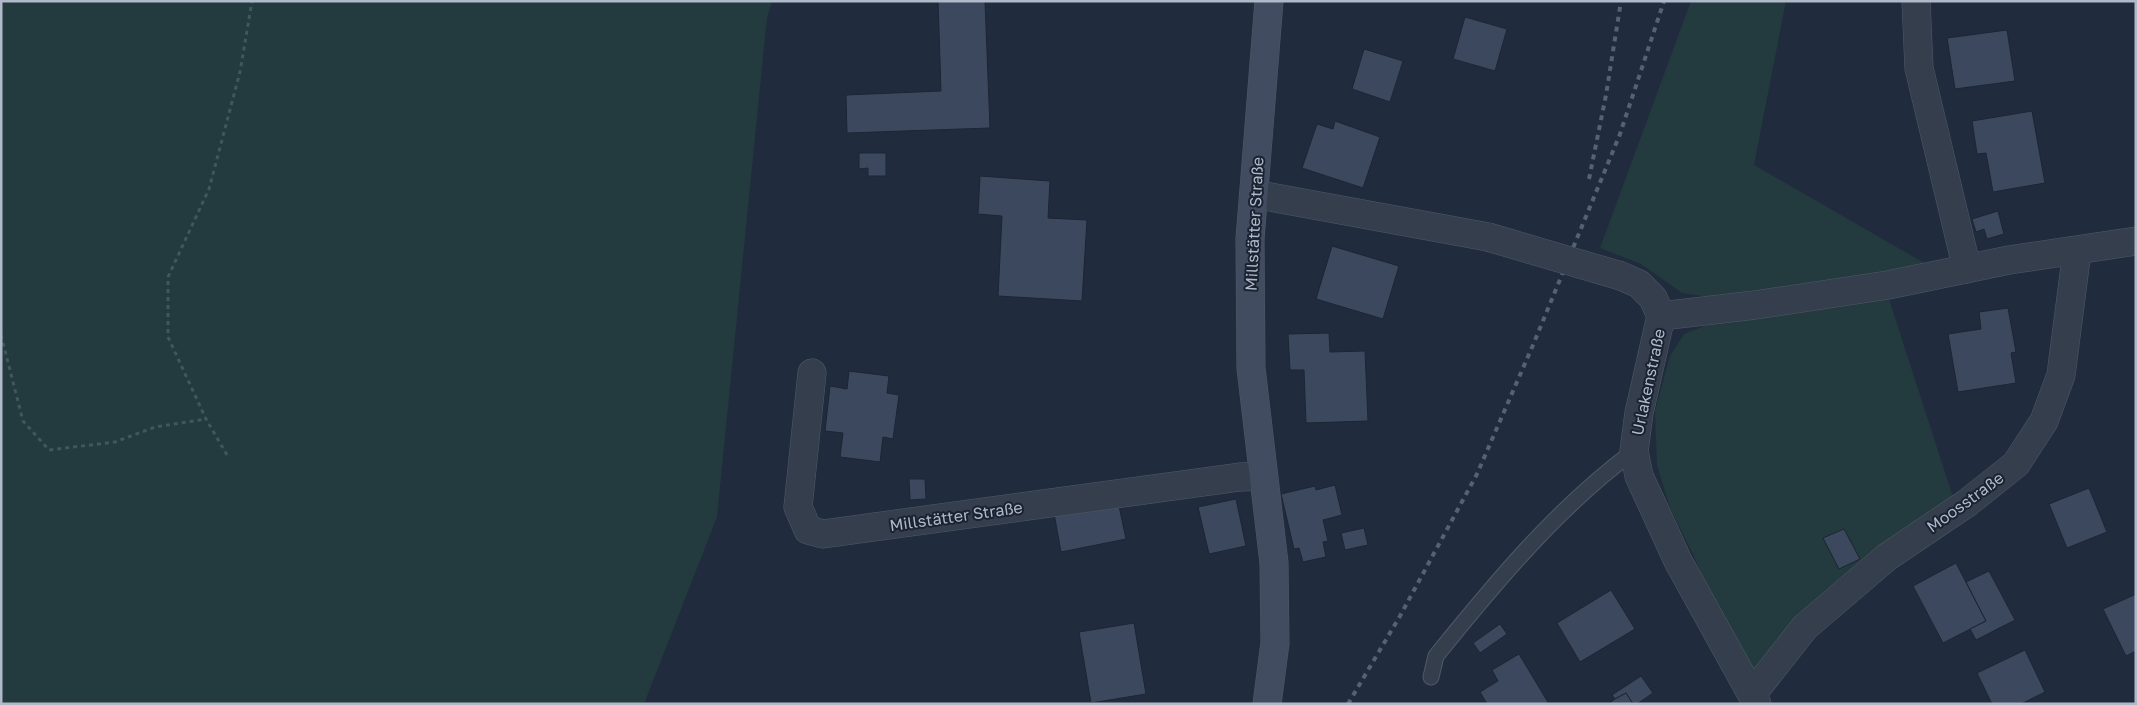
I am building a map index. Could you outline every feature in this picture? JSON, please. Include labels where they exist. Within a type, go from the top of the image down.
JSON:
[{"type":"street","name":"Millstätter Straße","points":[[1267,704],[1275,644],[1274,572],[1251,368],[1250,239],[1269,1]]},
{"type":"street","points":[[1916,1],[1919,68],[1967,269]]},
{"type":"street","name":"Urlakenstraße","points":[[1254,194],[1488,237],[1621,276],[1639,284],[1653,298],[1661,316],[1639,413],[1634,451],[1639,476],[1678,561],[1755,698]]},
{"type":"street","points":[[1661,316],[1755,305],[1888,285],[2008,260],[2136,241]]},
{"type":"street","name":"Moosstraße","points":[[1755,698],[1805,627],[1887,557],[1967,503],[2016,464],[2044,421],[2061,375],[2077,251]]},
{"type":"street","name":"Millstätter Straße","points":[[812,373],[798,507],[808,530],[823,534],[1230,478],[1262,476]]},
{"type":"lane","points":[[1431,677],[1436,656],[1537,539],[1603,474],[1634,451]]},
{"type":"path","points":[[227,454],[206,418],[168,337],[168,277],[209,189],[240,72],[252,1]]},
{"type":"path","points":[[1,335],[23,421],[49,450],[115,442],[156,427],[206,418]]},
{"type":"green space","points":[[1,1],[772,1],[767,18],[717,517],[644,704],[1,704]]},
{"type":"green space","points":[[1691,1],[1786,1],[1754,165],[1933,268],[1728,300],[1682,293],[1641,264],[1600,248]]},
{"type":"green space","points":[[1887,293],[1953,497],[1748,684],[1693,554],[1670,508],[1657,465],[1655,411],[1670,356],[1684,334],[1729,316]]},
{"type":"building","points":[[938,1],[985,1],[990,128],[847,133],[846,95],[941,91]]},
{"type":"building","points":[[1465,17],[1507,29],[1495,71],[1453,59]]},
{"type":"building","points":[[2007,30],[2015,81],[1955,89],[1947,38]]},
{"type":"building","points":[[1364,49],[1403,61],[1390,102],[1352,89]]},
{"type":"building","points":[[2032,111],[2045,183],[1993,192],[1986,153],[1977,154],[1972,121]]},
{"type":"building","points":[[1335,121],[1380,137],[1363,188],[1302,168],[1317,124],[1333,129]]},
{"type":"building","points":[[859,153],[886,153],[886,176],[868,176],[868,168],[859,169]]},
{"type":"building","points":[[980,176],[1050,181],[1048,218],[1087,220],[1082,301],[998,296],[1002,216],[978,214]]},
{"type":"building","points":[[1998,211],[2004,234],[1987,239],[1984,229],[1976,232],[1972,219]]},
{"type":"building","points":[[1332,246],[1399,266],[1383,319],[1316,299]]},
{"type":"building","points":[[2008,308],[2016,352],[2011,353],[2016,383],[1958,392],[1948,334],[1981,329],[1979,312]]},
{"type":"building","points":[[1329,333],[1330,352],[1365,351],[1368,421],[1306,423],[1304,370],[1290,370],[1288,334]]},
{"type":"building","points":[[849,371],[889,376],[887,393],[899,395],[893,439],[883,437],[880,462],[840,457],[843,433],[825,431],[830,386],[847,389]]},
{"type":"building","points":[[909,479],[925,479],[926,499],[910,500]]},
{"type":"building","points":[[1335,485],[1342,515],[1323,520],[1328,541],[1323,542],[1326,557],[1303,562],[1299,548],[1294,549],[1281,494],[1315,486],[1316,490]]},
{"type":"building","points":[[2089,488],[2107,532],[2067,548],[2049,504]]},
{"type":"building","points":[[1236,499],[1246,546],[1209,554],[1198,507]]},
{"type":"building","points":[[1118,501],[1126,539],[1061,552],[1054,513]]},
{"type":"building","points":[[1364,528],[1368,545],[1345,550],[1341,533]]},
{"type":"building","points":[[1844,529],[1860,559],[1839,569],[1823,538]]},
{"type":"building","points":[[1956,563],[1986,621],[1943,643],[1913,586]]},
{"type":"building","points":[[1989,571],[2015,620],[1976,640],[1970,629],[1986,621],[1966,582]]},
{"type":"building","points":[[1611,590],[1635,629],[1580,662],[1557,623]]},
{"type":"building","points":[[2136,594],[2136,651],[2126,656],[2103,609]]},
{"type":"building","points":[[1134,623],[1146,694],[1091,703],[1079,632]]},
{"type":"building","points":[[1500,624],[1507,634],[1480,653],[1473,643]]},
{"type":"building","points":[[2025,650],[2045,692],[2021,704],[1992,704],[1977,673]]},
{"type":"building","points":[[1519,654],[1549,704],[1487,704],[1480,692],[1498,681],[1492,670]]},
{"type":"building","points":[[1641,676],[1653,693],[1637,704],[1633,704],[1626,693],[1615,699],[1612,695]]},
{"type":"building","points":[[1626,693],[1633,704],[1608,704],[1615,699]]},
{"type":"railway","points":[[1589,179],[1606,95],[1621,1]]},
{"type":"railway","points":[[1348,704],[1400,616],[1477,474],[1533,345],[1620,134],[1664,1]]}]
